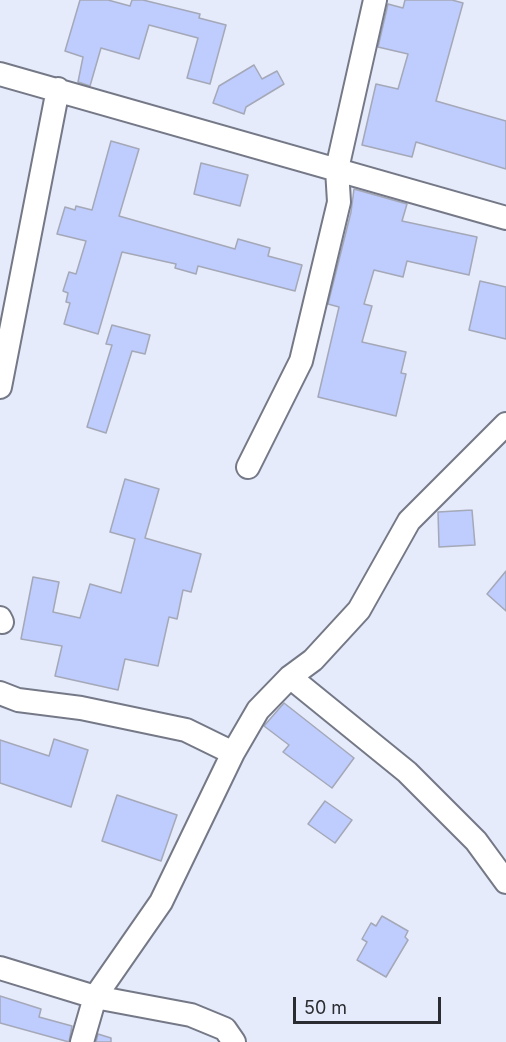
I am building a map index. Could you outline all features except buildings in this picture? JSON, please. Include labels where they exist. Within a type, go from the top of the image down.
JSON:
[{"type":"street","points":[[248,466],[301,361],[339,202],[337,169],[375,0]]},
{"type":"street","points":[[0,74],[506,218]]},
{"type":"street","points":[[0,387],[58,89]]},
{"type":"street","points":[[82,1042],[95,997],[161,902],[233,753],[258,710],[290,677],[313,660],[359,610],[409,521],[506,424]]},
{"type":"street","points":[[290,677],[407,772],[476,841],[506,882]]},
{"type":"street","points":[[0,693],[18,700],[81,708],[186,730],[233,753]]},
{"type":"street","points":[[0,968],[95,997],[191,1015],[225,1029],[234,1042]]}]
